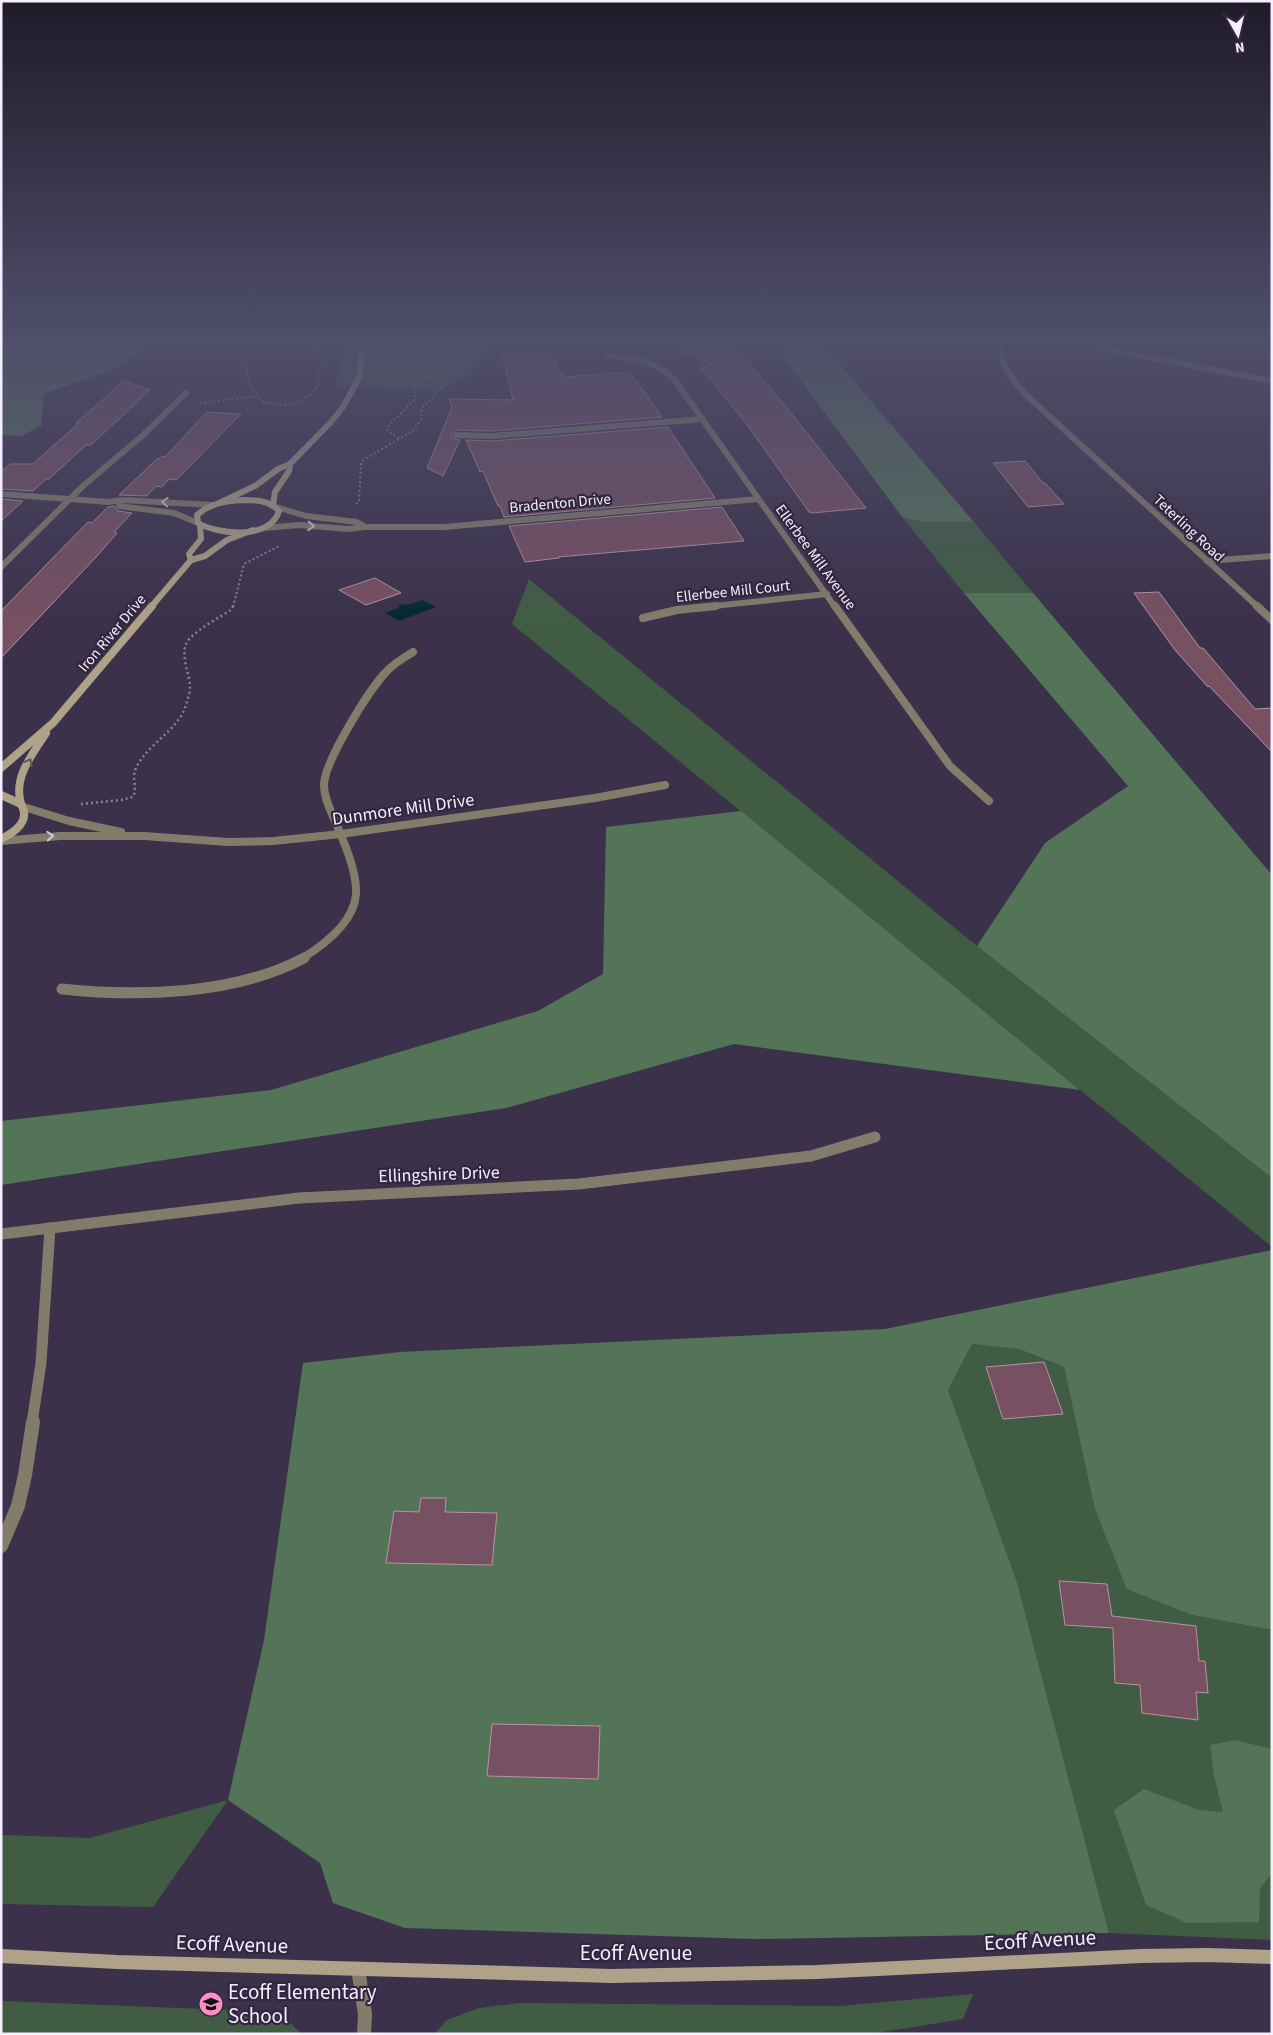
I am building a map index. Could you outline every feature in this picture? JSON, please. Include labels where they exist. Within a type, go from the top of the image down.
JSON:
[{"type":"street","points":[[1,567],[69,500],[143,435]]},
{"type":"street","points":[[199,524],[197,515],[255,486],[290,464],[318,435]]},
{"type":"street","points":[[456,435],[505,435]]},
{"type":"street","name":"Ellerbee Mill Avenue","points":[[714,435],[950,766],[989,801]]},
{"type":"street","name":"Teterling Road","points":[[1070,435],[1272,620]]},
{"type":"street","points":[[109,502],[119,506],[174,513],[222,532],[263,528],[279,516],[274,506],[275,492],[289,471],[290,464]]},
{"type":"street","points":[[1,494],[109,502],[122,500],[216,504],[243,500],[265,502],[274,506]]},
{"type":"street","name":"Bradenton Drive","points":[[263,528],[299,525],[349,529],[364,527],[444,527],[758,499]]},
{"type":"street","name":"Bradenton Drive","points":[[274,506],[306,516],[357,522],[364,527]]},
{"type":"street","name":"Iron River Drive","points":[[192,560],[189,554],[201,539],[199,524]]},
{"type":"street","name":"Iron River Drive","points":[[1,768],[53,723],[192,560],[205,556],[227,540],[252,530]]},
{"type":"street","points":[[1207,561],[1272,556]]},
{"type":"street","name":"Ellerbee Mill Court","points":[[643,618],[677,610],[826,594]]},
{"type":"street","points":[[62,989],[124,994],[209,986],[262,977],[308,956],[328,941],[342,926],[355,903],[356,885],[327,799],[324,784],[328,764],[386,671],[413,652]]},
{"type":"street","name":"Iron River Drive","points":[[1,840],[18,828],[24,821],[26,814],[17,795],[21,778],[53,723]]},
{"type":"street","name":"Dunmore Mill Drive","points":[[1,840],[46,836],[144,836],[219,841],[273,841],[340,834],[586,799],[665,785]]},
{"type":"street","points":[[1,795],[22,805]]},
{"type":"street","name":"Dunmore Mill Drive","points":[[22,805],[69,821],[144,836]]},
{"type":"street","name":"Ellingshire Drive","points":[[1,1234],[299,1198],[579,1184],[811,1156],[875,1137]]},
{"type":"street","points":[[1,1546],[18,1506],[25,1474],[41,1363],[50,1228]]},
{"type":"street","name":"Ecoff Avenue","points":[[1,1956],[358,1970],[612,1976],[817,1972],[1127,1957],[1207,1955],[1272,1957]]},
{"type":"street","points":[[358,1970],[365,2014],[364,2034]]},
{"type":"path","points":[[394,435],[400,439]]},
{"type":"path","points":[[350,506],[360,502],[361,464],[363,460],[406,435]]},
{"type":"path","points":[[76,805],[96,801],[119,801],[133,797],[136,792],[133,780],[136,768],[178,721],[190,696],[186,644],[194,635],[232,609],[242,581],[242,568],[244,564],[280,545]]},
{"type":"green space","points":[[841,435],[900,435],[974,522],[925,522],[902,517]]},
{"type":"green space","points":[[902,517],[925,522],[974,522],[1033,593],[964,593]]},
{"type":"green space","points":[[529,579],[977,946],[1272,1178],[1272,1247],[512,624]]},
{"type":"green space","points":[[964,593],[1033,593],[1272,875],[1272,1178],[977,946],[1045,843],[1128,786]]},
{"type":"green space","points":[[741,811],[1080,1090],[734,1044],[506,1108],[1,1185],[1,1121],[271,1090],[538,1011],[603,974],[606,827]]},
{"type":"green space","points":[[1272,1250],[1272,1630],[1192,1615],[1127,1589],[1095,1509],[1064,1367],[1019,1349],[972,1344],[948,1390],[1017,1582],[1109,1933],[755,1939],[405,1928],[333,1903],[320,1863],[228,1800],[264,1640],[303,1363],[400,1352],[885,1329]]},
{"type":"green space","points":[[972,1344],[1019,1349],[1064,1367],[1080,1436],[1192,1615],[1272,1630],[1272,1940],[1109,1933],[1017,1582],[948,1390]]},
{"type":"green space","points":[[1235,1740],[1272,1749],[1272,1873],[1260,1888],[1259,1922],[1187,1923],[1146,1905],[1114,1810],[1144,1789],[1199,1810],[1223,1812],[1214,1775],[1210,1745]]},
{"type":"green space","points":[[228,1800],[153,1907],[1,1904],[1,1835],[90,1838]]},
{"type":"green space","points":[[973,1994],[963,2019],[870,2034],[434,2034],[447,2020],[479,2008],[520,2003],[840,2006]]},
{"type":"green space","points":[[1,2001],[256,2011],[285,2018],[302,2034],[1,2034]]},
{"type":"water","points":[[422,600],[436,607],[399,621],[385,613],[400,607],[398,605],[407,605]]},
{"type":"building","points":[[66,435],[102,435],[91,445],[86,445],[33,491],[1,489],[1,472],[10,464],[33,464]]},
{"type":"building","points":[[186,435],[220,435],[176,480],[169,479],[162,487],[156,486],[147,496],[119,495],[158,458],[165,457]]},
{"type":"building","points":[[441,435],[452,435],[451,437],[454,439],[460,440],[443,476],[427,468]]},
{"type":"building","points":[[568,435],[673,435],[715,498],[504,517],[483,471],[480,472],[466,440],[492,441]]},
{"type":"building","points":[[754,435],[808,435],[866,508],[809,512]]},
{"type":"building","points":[[1025,461],[1064,504],[1028,507],[993,463]]},
{"type":"building","points":[[1,499],[23,501],[1,521]]},
{"type":"building","points":[[114,506],[118,511],[132,513],[114,532],[117,533],[97,556],[1,658],[1,611],[88,522],[92,523],[108,507]]},
{"type":"building","points":[[722,507],[744,541],[558,557],[525,562],[509,526]]},
{"type":"building","points":[[375,578],[401,593],[366,605],[339,590]]},
{"type":"building","points":[[1159,592],[1200,648],[1203,648],[1255,709],[1272,708],[1272,752],[1208,687],[1175,650],[1134,593]]},
{"type":"building","points":[[1044,1362],[1063,1414],[1003,1419],[986,1367]]},
{"type":"building","points":[[421,1498],[446,1498],[445,1512],[497,1513],[492,1565],[386,1563],[394,1511],[419,1512]]},
{"type":"building","points":[[1059,1581],[1107,1584],[1112,1616],[1196,1626],[1199,1661],[1205,1661],[1208,1693],[1196,1692],[1198,1720],[1142,1713],[1140,1685],[1115,1683],[1113,1628],[1065,1625]]},
{"type":"building","points":[[492,1724],[600,1726],[598,1779],[487,1776]]},
{"type":"place","name":"Ecoff Elementary School","points":[[211,2004]]}]
